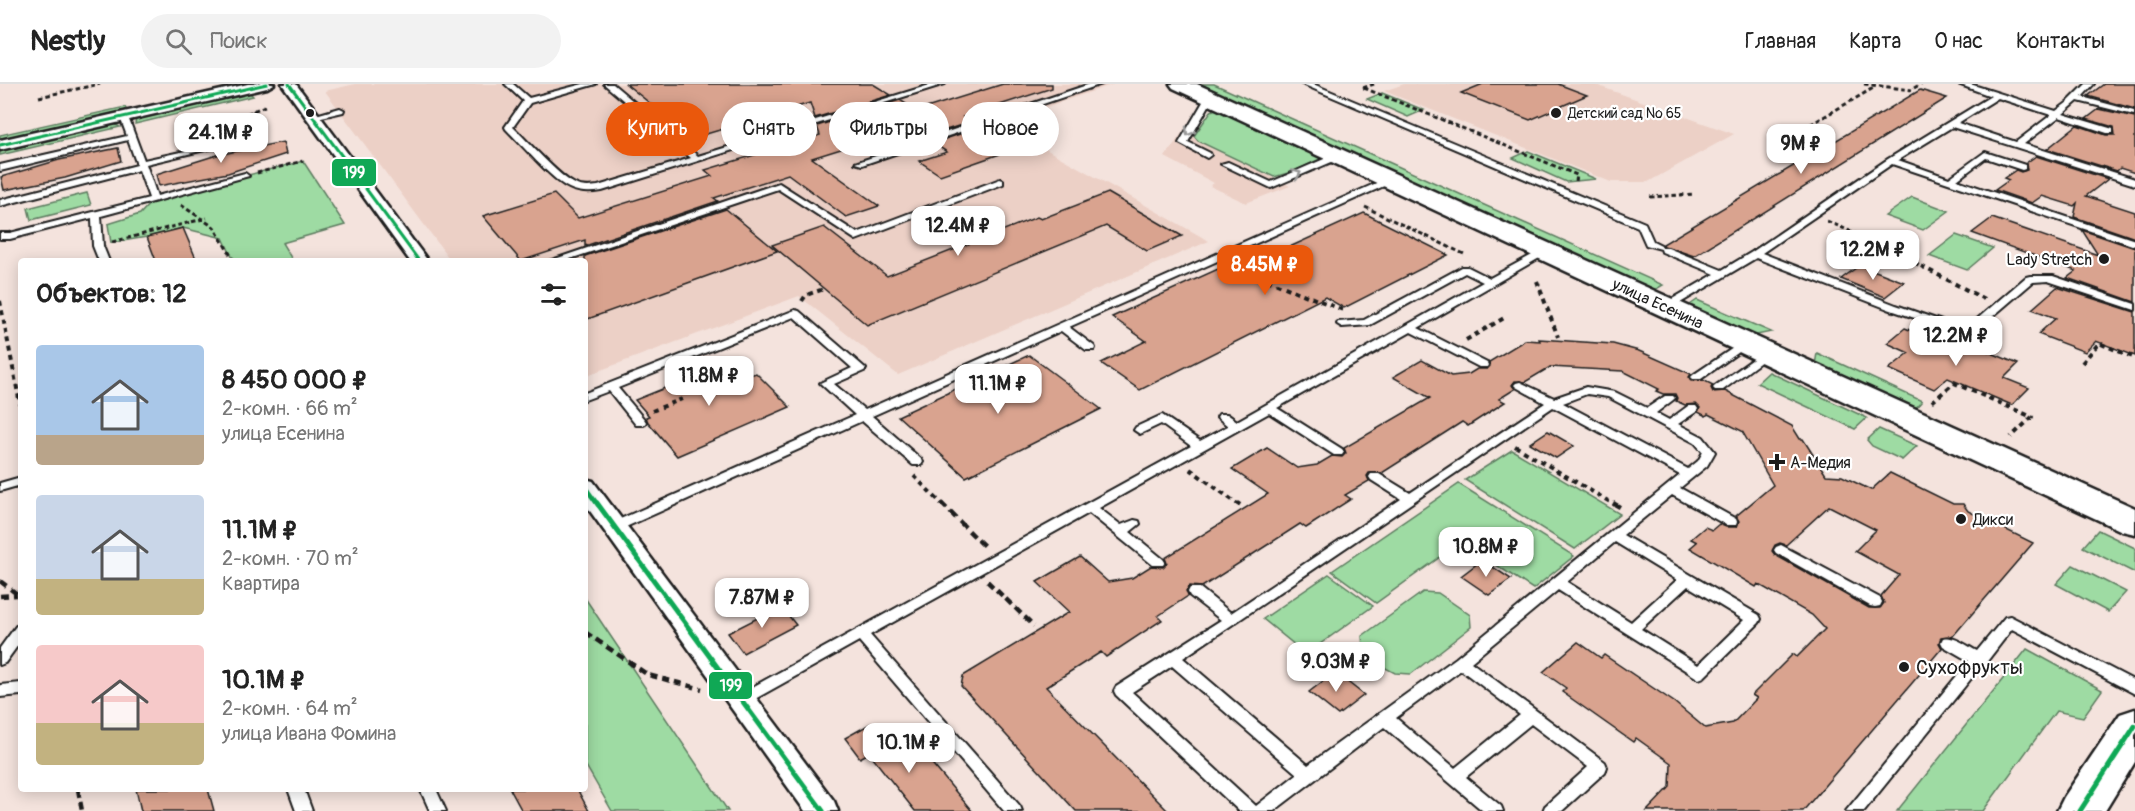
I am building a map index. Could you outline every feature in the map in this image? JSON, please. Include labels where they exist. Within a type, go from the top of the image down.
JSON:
[{"type":"street","points":[[0,146],[267,84]]},
{"type":"street","points":[[289,84],[417,258]]},
{"type":"street","name":"улица Есенина","points":[[1180,84],[2135,522]]},
{"type":"street","points":[[588,491],[823,811]]},
{"type":"street","points":[[2080,811],[2135,726]]},
{"type":"lane","points":[[509,84],[527,100]]},
{"type":"lane","points":[[592,84],[527,100],[509,128],[571,187],[583,190],[599,189],[941,84]]},
{"type":"lane","points":[[608,84],[697,159]]},
{"type":"lane","points":[[859,163],[1098,84]]},
{"type":"lane","points":[[1306,84],[1642,225],[1649,243],[1721,273]]},
{"type":"lane","points":[[1962,84],[2110,131]]},
{"type":"lane","points":[[2017,145],[2058,114],[2090,84]]},
{"type":"lane","points":[[1666,307],[1755,254],[1892,161],[1996,96]]},
{"type":"lane","points":[[1207,155],[1183,143],[1210,97]]},
{"type":"lane","points":[[2077,98],[2131,113]]},
{"type":"lane","points":[[313,117],[340,110]]},
{"type":"lane","points":[[124,117],[154,199]]},
{"type":"lane","points":[[1952,124],[2135,182]]},
{"type":"lane","points":[[0,168],[132,137]]},
{"type":"lane","points":[[0,203],[226,144]]},
{"type":"lane","points":[[1950,181],[1985,155],[2022,167]]},
{"type":"lane","points":[[1225,164],[1270,185],[1338,156]]},
{"type":"lane","points":[[1892,161],[2135,243]]},
{"type":"lane","points":[[0,236],[10,236],[245,176]]},
{"type":"lane","points":[[614,527],[741,476],[863,416],[1390,180]]},
{"type":"lane","points":[[563,258],[779,186],[856,237],[1000,182]]},
{"type":"lane","points":[[96,214],[98,246],[103,258]]},
{"type":"lane","points":[[741,700],[1200,447],[1545,251]]},
{"type":"lane","points":[[1755,254],[1956,329],[1980,322],[2030,279],[2049,278],[2135,307]]},
{"type":"lane","points":[[1222,255],[1255,275]]},
{"type":"lane","points":[[1342,324],[1366,323],[1465,269],[1491,282]]},
{"type":"lane","points":[[588,397],[795,313],[860,369],[826,383],[917,462]]},
{"type":"lane","points":[[1062,327],[1090,348]]},
{"type":"lane","points":[[1411,328],[1483,365]]},
{"type":"lane","points":[[1697,377],[1755,348]]},
{"type":"lane","points":[[1719,388],[1755,348]]},
{"type":"lane","points":[[1520,386],[1688,474]]},
{"type":"lane","points":[[612,387],[638,420]]},
{"type":"lane","points":[[1250,811],[1121,691],[1231,620],[1552,403],[1586,390],[1611,394],[1699,440],[1709,452],[1703,464],[1461,662],[1308,774],[1262,811]]},
{"type":"lane","points":[[1648,413],[1670,398]]},
{"type":"lane","points":[[1269,408],[1308,426],[1338,452]]},
{"type":"lane","points":[[1670,425],[1692,409]]},
{"type":"lane","points":[[1223,417],[1237,426]]},
{"type":"lane","points":[[1140,430],[1162,419],[1200,447]]},
{"type":"lane","points":[[1375,477],[1410,499]]},
{"type":"lane","points":[[0,487],[18,482]]},
{"type":"lane","points":[[1672,489],[1731,522]]},
{"type":"lane","points":[[1090,507],[1158,562]]},
{"type":"lane","points":[[1120,532],[1134,525]]},
{"type":"lane","points":[[1557,582],[1700,673],[1754,619],[1616,537]]},
{"type":"lane","points":[[1781,550],[1875,602]]},
{"type":"lane","points":[[1631,630],[1687,579]]},
{"type":"lane","points":[[1195,592],[1231,620]]},
{"type":"lane","points":[[1854,811],[2010,621],[2135,688]]},
{"type":"lane","points":[[0,659],[18,634]]},
{"type":"lane","points":[[861,634],[1014,811]]},
{"type":"lane","points":[[1948,642],[1980,660]]},
{"type":"lane","points":[[1173,658],[1308,774]]},
{"type":"lane","points":[[1461,662],[1599,767],[1551,811]]},
{"type":"lane","points":[[0,691],[18,689]]},
{"type":"lane","points":[[1455,777],[1531,715]]},
{"type":"lane","points":[[1386,719],[1495,811]]},
{"type":"lane","points":[[297,792],[304,811]]},
{"type":"lane","points":[[429,792],[438,811]]},
{"type":"path","points":[[39,97],[100,84]]},
{"type":"path","points":[[1864,84],[1875,87],[1913,89],[1921,84]]},
{"type":"path","points":[[1791,136],[1875,87]]},
{"type":"path","points":[[1364,88],[1577,176],[1572,196]]},
{"type":"path","points":[[226,144],[256,109]]},
{"type":"path","points":[[245,176],[303,161]]},
{"type":"path","points":[[1650,197],[1694,194]]},
{"type":"path","points":[[165,196],[207,218],[218,228],[233,258]]},
{"type":"path","points":[[1348,199],[1505,274]]},
{"type":"path","points":[[1812,214],[1875,242],[1998,307]]},
{"type":"path","points":[[98,246],[207,218]]},
{"type":"path","points":[[1255,275],[1289,291],[1331,303],[1366,323]]},
{"type":"path","points":[[1537,281],[1558,337]]},
{"type":"path","points":[[795,313],[806,296],[824,289]]},
{"type":"path","points":[[0,301],[18,394]]},
{"type":"path","points":[[1451,348],[1504,318]]},
{"type":"path","points":[[2082,363],[2099,344],[2135,358]]},
{"type":"path","points":[[1932,402],[1954,383],[2032,417],[2011,437]]},
{"type":"path","points":[[638,420],[682,399]]},
{"type":"path","points":[[1500,438],[1639,518]]},
{"type":"path","points":[[917,462],[910,472],[997,558]]},
{"type":"path","points":[[1185,465],[1240,505]]},
{"type":"path","points":[[984,579],[1034,626]]},
{"type":"path","points":[[0,581],[18,595]]},
{"type":"path","points":[[0,596],[18,596]]},
{"type":"path","points":[[588,634],[648,675],[741,700]]},
{"type":"path","points":[[79,792],[82,811]]},
{"type":"shaded area","points":[[355,84],[1114,84],[1059,103],[961,102],[961,156],[1058,156],[1209,241],[898,375],[799,296],[588,375],[588,258],[449,258],[325,91]]},
{"type":"shaded area","name":"Детский сад № 65","points":[[1404,84],[1593,84],[1734,134],[1648,182],[1611,182],[1384,91]]},
{"type":"shaded area","points":[[1182,133],[1194,136],[1198,141],[1290,186],[1246,203],[1210,186],[1214,183],[1165,157]]},
{"type":"green space","points":[[1197,84],[1214,84],[1663,285],[1653,291]]},
{"type":"green space","points":[[250,93],[253,96],[135,124],[136,119]]},
{"type":"green space","points":[[1382,93],[1424,110],[1408,117],[1367,99]]},
{"type":"green space","points":[[125,107],[127,111],[0,140],[0,135]]},
{"type":"green space","points":[[1218,108],[1324,157],[1295,171],[1274,177],[1198,141],[1194,136],[1211,111]]},
{"type":"green space","points":[[114,124],[120,127],[0,155],[0,151]]},
{"type":"green space","points":[[1528,151],[1596,179],[1566,182],[1513,158]]},
{"type":"green space","points":[[303,161],[345,225],[282,243],[291,258],[233,258],[223,238],[183,228],[111,243],[108,224],[140,214],[154,199]]},
{"type":"green space","points":[[87,193],[91,205],[31,220],[28,208]]},
{"type":"green space","points":[[1912,197],[1949,211],[1923,230],[1885,216]]},
{"type":"green space","points":[[1956,235],[1993,248],[1967,270],[1929,256]]},
{"type":"green space","points":[[1697,300],[1771,332],[1752,336],[1687,307]]},
{"type":"green space","points":[[1817,353],[1922,401],[1914,410],[1815,365]]},
{"type":"green space","points":[[1769,372],[1867,418],[1855,429],[1757,383]]},
{"type":"green space","points":[[1879,429],[1917,446],[1902,460],[1872,446],[1867,440]]},
{"type":"green space","points":[[1512,450],[1620,514],[1575,549],[1465,480]]},
{"type":"green space","points":[[1459,484],[1574,556],[1533,589],[1461,542],[1376,603],[1332,571]]},
{"type":"green space","points":[[2098,530],[2135,548],[2135,573],[2083,547]]},
{"type":"green space","points":[[2073,565],[2126,592],[2108,612],[2056,584]]},
{"type":"green space","points":[[1329,574],[1373,606],[1306,654],[1263,619]]},
{"type":"green space","points":[[1423,592],[1438,593],[1470,615],[1471,627],[1411,674],[1395,673],[1376,663],[1363,648],[1362,636]]},
{"type":"green space","points":[[588,602],[728,811],[612,811],[588,769]]},
{"type":"green space","points":[[2027,649],[2102,690],[2083,717],[2056,711],[1983,811],[1897,811]]},
{"type":"building","points":[[626,84],[873,84],[891,95],[868,102],[829,102],[829,114],[817,117],[817,102],[721,102],[721,130],[709,133],[709,102],[648,102]]},
{"type":"building","points":[[1003,84],[1052,84],[1052,88],[1009,102],[961,102],[961,125],[949,129],[949,102],[946,102]]},
{"type":"building","points":[[1483,84],[1558,84],[1587,95],[1530,120],[1461,93]]},
{"type":"building","points":[[2104,84],[2135,84],[2135,109],[2088,96]]},
{"type":"building","points":[[1920,90],[1947,98],[1694,256],[1664,246],[1663,244]]},
{"type":"building","points":[[2099,109],[2135,117],[2135,173],[2120,168],[2117,171],[2047,149],[2077,125],[2106,135],[2115,135],[2114,127],[2086,119]]},
{"type":"building","points":[[829,122],[829,153],[812,158],[879,206],[846,217],[788,174],[714,198],[718,201],[585,246],[585,240],[530,258],[518,258],[483,216],[554,194],[578,218],[712,176],[705,170],[751,156],[817,156],[817,136],[820,135],[817,126]]},
{"type":"building","points":[[961,134],[961,156],[994,156],[940,175],[919,161],[935,156],[949,156],[949,138]]},
{"type":"building","points":[[283,142],[286,154],[228,173],[159,186],[156,174],[217,155]]},
{"type":"building","points":[[118,148],[121,161],[65,178],[4,190],[1,177],[59,160]]},
{"type":"building","points":[[2036,156],[2108,179],[2086,196],[2135,212],[2135,238],[2074,217],[2077,203],[2074,206],[2042,196],[2032,203],[1995,190],[2009,180],[2004,178],[2016,170],[2021,172],[2027,170],[2026,163]]},
{"type":"building","points":[[1108,193],[1182,236],[1147,251],[1106,226],[867,325],[772,245],[824,227],[887,276],[1037,217],[1041,219]]},
{"type":"building","points":[[726,209],[777,251],[588,319],[588,258],[585,256]]},
{"type":"building","points":[[1364,213],[1448,255],[1344,308],[1325,297],[1140,390],[1101,363],[1146,341],[1112,317],[1218,269],[1229,275],[1238,271],[1251,279],[1258,279],[1259,271],[1250,265]]},
{"type":"building","points":[[1992,218],[2098,255],[2082,230],[2135,248],[2135,302],[2067,278],[2076,271],[1972,233]]},
{"type":"building","points":[[183,228],[196,258],[155,258],[147,237]]},
{"type":"building","points":[[1860,265],[1904,282],[1885,297],[1841,279]]},
{"type":"building","points":[[2057,287],[2135,312],[2135,356],[2096,341],[2085,352],[2038,334],[2056,318],[2032,309]]},
{"type":"building","points":[[1905,328],[1962,352],[1970,344],[2018,364],[2004,378],[2029,388],[2012,405],[1948,378],[1934,389],[1889,369],[1909,353],[1887,343]]},
{"type":"building","points":[[1539,339],[1613,344],[1639,351],[1691,374],[1689,377],[1691,381],[1703,380],[1713,385],[1711,388],[1713,392],[1725,391],[1792,426],[1826,475],[1842,476],[1871,490],[1890,473],[1953,504],[1963,504],[1968,511],[2033,543],[1953,636],[1941,637],[1939,643],[1942,648],[1803,811],[1647,811],[1670,787],[1671,763],[1636,738],[1633,742],[1562,692],[1566,688],[1543,672],[1578,642],[1601,658],[1604,655],[1674,702],[1705,728],[1733,723],[1757,698],[1752,695],[1793,654],[1797,657],[1825,629],[1812,615],[1758,584],[1756,587],[1690,548],[1697,542],[1691,539],[1705,527],[1712,530],[1719,524],[1726,527],[1737,527],[1739,521],[1736,516],[1773,485],[1742,431],[1708,414],[1706,416],[1698,412],[1700,408],[1696,404],[1685,405],[1676,401],[1675,394],[1663,394],[1656,391],[1659,389],[1623,371],[1550,367],[1525,382],[1515,381],[1512,385],[1515,389],[1499,399],[1505,402],[1468,426],[1462,422],[1382,473],[1369,473],[1367,476],[1369,481],[1345,495],[1351,499],[1306,528],[1300,524],[1202,587],[1190,586],[1186,591],[1188,596],[1158,616],[1162,620],[1106,657],[1101,652],[1046,687],[1168,811],[1076,811],[961,686],[963,676],[1069,612],[1037,582],[1080,557],[1108,582],[1132,578],[1151,566],[1163,567],[1167,563],[1165,558],[1268,494],[1232,469],[1267,448],[1297,468],[1317,465],[1332,456],[1342,457],[1346,453],[1344,448],[1430,398],[1393,377],[1422,360],[1451,376],[1469,374],[1477,369],[1487,369],[1490,366],[1489,362],[1525,340],[1540,341]],"holes":[[[1829,506],[1876,530],[1855,551],[1899,575],[1881,596],[1884,603],[1880,608],[1869,608],[1775,555],[1772,551],[1775,545],[1780,543],[1786,545]]]},
{"type":"building","points":[[1029,355],[1101,409],[966,477],[898,416]]},
{"type":"building","points":[[732,361],[747,376],[756,373],[790,407],[677,456],[648,422],[646,417],[649,416],[635,400]]},
{"type":"building","points":[[1548,431],[1574,446],[1556,458],[1530,443]]},
{"type":"building","points":[[1482,560],[1511,579],[1489,595],[1461,576]]},
{"type":"building","points":[[781,606],[796,625],[743,653],[728,633]]},
{"type":"building","points":[[1335,672],[1364,695],[1338,715],[1309,692]]},
{"type":"building","points":[[870,724],[898,759],[918,747],[972,811],[915,811],[869,753],[860,758],[845,738]]},
{"type":"building","points":[[137,792],[209,792],[214,811],[141,811]]},
{"type":"building","points":[[512,792],[579,792],[589,811],[522,811]]},
{"type":"transit line","name":"199","points":[[0,145],[267,84]]},
{"type":"transit line","name":"199","points":[[289,84],[417,258]]},
{"type":"transit line","name":"199","points":[[588,491],[823,811]]},
{"type":"transit line","name":"199","points":[[2080,811],[2135,726]]},
{"type":"place","name":"Детский сад № 65","points":[[1556,113]]},
{"type":"place","name":"Lady Stretch","points":[[2104,259]]},
{"type":"place","name":"А-Медия","points":[[1777,462]]},
{"type":"place","name":"Дикси","points":[[1961,519]]},
{"type":"place","name":"Сухофрукты","points":[[1904,667]]}]
